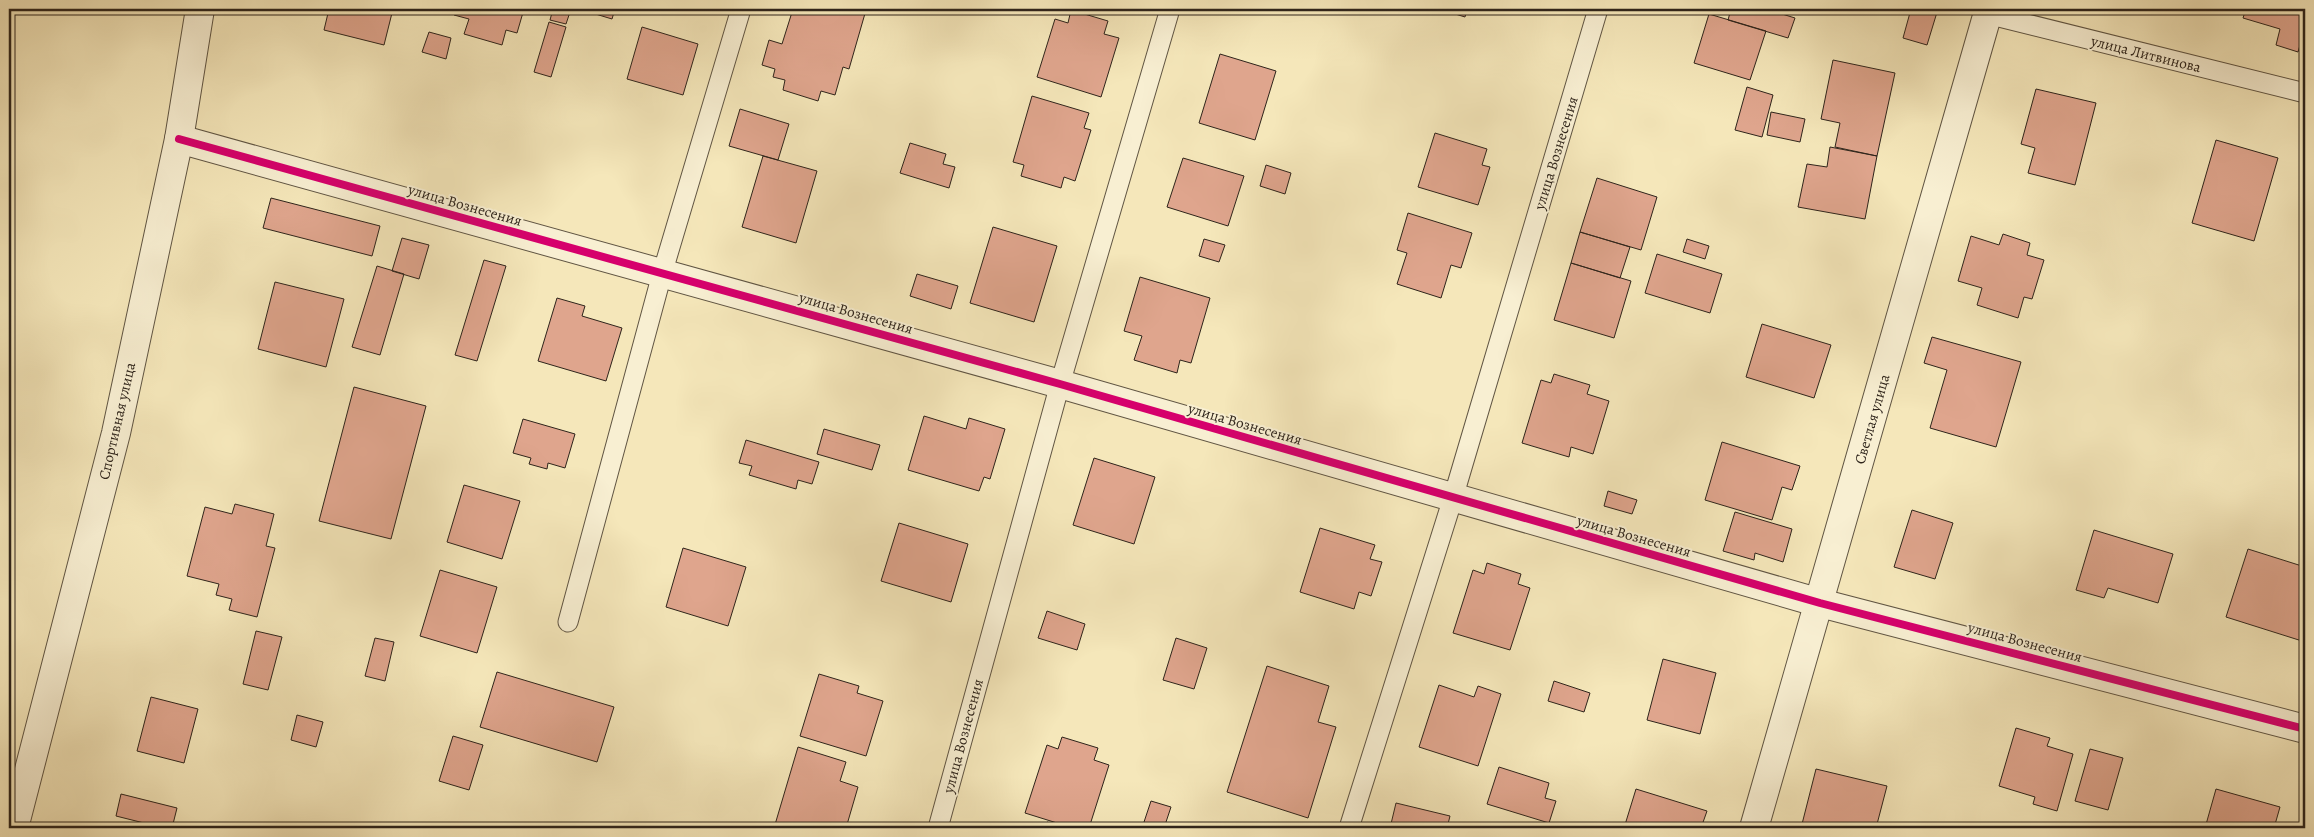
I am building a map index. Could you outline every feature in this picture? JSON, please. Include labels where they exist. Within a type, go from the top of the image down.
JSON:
[{"type":"street","name":"Спортивная улица","points":[[14,828],[116,433],[179,139],[200,9]]},
{"type":"street","name":"Светлая улица","points":[[1754,828],[1988,11]]},
{"type":"street","name":"улица Вознесения","points":[[179,139],[1060,384],[1820,603],[2305,729]]},
{"type":"lane","points":[[568,622],[662,274],[741,9]]},
{"type":"lane","name":"улица Вознесения","points":[[938,828],[1060,384],[1170,9]]},
{"type":"lane","name":"улица Вознесения","points":[[1349,828],[1453,498],[1598,9]]},
{"type":"lane","name":"улица Литвинова","points":[[1988,11],[2305,94]]},
{"type":"building","points":[[329,9],[393,9],[384,45],[324,30]]},
{"type":"building","points":[[456,9],[524,9],[517,33],[506,30],[502,45],[464,34],[469,19],[454,15]]},
{"type":"building","points":[[553,9],[571,9],[566,24],[550,20]]},
{"type":"building","points":[[579,9],[615,9],[612,19]]},
{"type":"building","points":[[793,9],[866,10],[849,69],[843,67],[835,95],[821,91],[818,101],[783,90],[785,80],[773,77],[775,69],[762,65],[769,40],[782,44]]},
{"type":"building","points":[[1439,9],[1467,9],[1465,17]]},
{"type":"building","points":[[1731,9],[1766,9],[1795,18],[1788,38],[1728,20]]},
{"type":"building","points":[[1911,9],[1938,9],[1927,45],[1903,38]]},
{"type":"building","points":[[2246,9],[2305,9],[2305,28],[2298,52],[2276,45],[2280,29],[2243,18]]},
{"type":"building","points":[[1071,10],[1108,21],[1104,34],[1119,38],[1101,97],[1037,77],[1055,19],[1068,23]]},
{"type":"building","points":[[1709,14],[1766,31],[1750,80],[1694,63]]},
{"type":"building","points":[[549,22],[566,27],[551,77],[534,72]]},
{"type":"building","points":[[642,27],[698,44],[683,95],[627,79]]},
{"type":"building","points":[[429,32],[451,38],[446,59],[422,52]]},
{"type":"building","points":[[1220,54],[1276,71],[1255,140],[1199,123]]},
{"type":"building","points":[[1833,60],[1895,73],[1877,156],[1835,147],[1840,123],[1821,119]]},
{"type":"building","points":[[1747,87],[1773,95],[1762,137],[1735,130]]},
{"type":"building","points":[[2036,89],[2096,103],[2075,185],[2028,173],[2035,148],[2021,144]]},
{"type":"building","points":[[1032,96],[1089,113],[1084,128],[1091,130],[1075,181],[1064,177],[1061,188],[1021,176],[1024,165],[1013,162]]},
{"type":"building","points":[[740,109],[789,124],[778,160],[729,146]]},
{"type":"building","points":[[1771,112],[1805,119],[1800,142],[1767,135]]},
{"type":"building","points":[[1435,133],[1487,149],[1482,165],[1490,167],[1478,205],[1418,187]]},
{"type":"building","points":[[2216,140],[2278,158],[2254,241],[2192,223]]},
{"type":"building","points":[[910,143],[946,154],[943,164],[955,167],[949,188],[900,173]]},
{"type":"building","points":[[1830,147],[1877,156],[1865,219],[1798,207],[1807,164],[1827,167]]},
{"type":"building","points":[[763,156],[817,171],[796,243],[742,227]]},
{"type":"building","points":[[1183,158],[1244,176],[1228,226],[1167,207]]},
{"type":"building","points":[[1266,165],[1291,173],[1285,194],[1260,186]]},
{"type":"building","points":[[1597,178],[1657,197],[1641,250],[1580,232]]},
{"type":"building","points":[[271,198],[380,226],[372,256],[263,228]]},
{"type":"building","points":[[1408,213],[1472,233],[1461,268],[1451,265],[1441,298],[1397,284],[1407,253],[1397,250]]},
{"type":"building","points":[[993,227],[1057,246],[1034,322],[970,303]]},
{"type":"building","points":[[1580,232],[1630,247],[1620,278],[1571,263]]},
{"type":"building","points":[[2003,234],[2030,243],[2027,255],[2044,260],[2032,299],[2024,297],[2018,318],[1977,305],[1982,288],[1958,281],[1971,236],[1999,245]]},
{"type":"building","points":[[402,238],[429,245],[419,279],[392,271]]},
{"type":"building","points":[[1204,239],[1225,245],[1219,262],[1199,256]]},
{"type":"building","points":[[1687,239],[1709,246],[1705,259],[1683,252]]},
{"type":"building","points":[[1657,254],[1722,274],[1710,313],[1645,293]]},
{"type":"building","points":[[484,260],[506,266],[477,361],[455,355]]},
{"type":"building","points":[[1571,263],[1631,281],[1614,338],[1554,320]]},
{"type":"building","points":[[377,266],[404,274],[380,355],[352,347]]},
{"type":"building","points":[[917,274],[958,286],[951,309],[910,296]]},
{"type":"building","points":[[1140,277],[1210,298],[1191,363],[1180,360],[1177,373],[1134,360],[1142,336],[1124,331]]},
{"type":"building","points":[[275,282],[344,299],[326,367],[258,349]]},
{"type":"building","points":[[557,298],[585,306],[582,316],[622,328],[606,381],[538,361]]},
{"type":"building","points":[[1762,324],[1831,345],[1814,398],[1746,377]]},
{"type":"building","points":[[1932,337],[2021,362],[1996,447],[1930,428],[1947,370],[1924,363]]},
{"type":"building","points":[[1554,374],[1590,385],[1587,394],[1609,401],[1593,454],[1571,447],[1569,457],[1522,443],[1541,380],[1551,383]]},
{"type":"building","points":[[354,387],[426,406],[391,539],[319,521]]},
{"type":"building","points":[[924,416],[966,429],[969,418],[1005,429],[990,479],[984,477],[979,491],[908,470]]},
{"type":"building","points":[[523,419],[575,434],[565,468],[548,463],[547,469],[529,464],[531,458],[513,453]]},
{"type":"building","points":[[824,429],[880,445],[872,470],[817,454]]},
{"type":"building","points":[[746,440],[819,462],[812,484],[798,480],[796,489],[749,475],[752,466],[739,463]]},
{"type":"building","points":[[1722,442],[1800,466],[1792,490],[1782,487],[1772,520],[1705,500]]},
{"type":"building","points":[[1094,458],[1155,477],[1134,544],[1073,525]]},
{"type":"building","points":[[464,485],[520,501],[502,559],[447,542]]},
{"type":"building","points":[[1608,491],[1637,500],[1632,514],[1604,506]]},
{"type":"building","points":[[235,504],[274,514],[266,546],[275,548],[257,617],[229,610],[232,599],[216,595],[219,584],[187,576],[205,507],[232,514]]},
{"type":"building","points":[[1912,510],[1953,523],[1935,579],[1894,567]]},
{"type":"building","points":[[1735,512],[1792,529],[1783,562],[1755,553],[1754,560],[1723,551]]},
{"type":"building","points":[[899,523],[968,544],[951,602],[881,581]]},
{"type":"building","points":[[1320,528],[1375,545],[1370,559],[1382,562],[1371,596],[1359,592],[1354,609],[1300,592]]},
{"type":"building","points":[[2094,530],[2173,554],[2158,603],[2108,588],[2104,598],[2076,590]]},
{"type":"building","points":[[683,548],[746,567],[728,626],[666,607]]},
{"type":"building","points":[[2248,549],[2305,567],[2305,630],[2302,641],[2226,617]]},
{"type":"building","points":[[1487,563],[1521,574],[1518,584],[1530,588],[1510,650],[1453,633],[1473,570],[1484,574]]},
{"type":"building","points":[[440,570],[497,587],[477,653],[420,636]]},
{"type":"building","points":[[1047,611],[1085,624],[1077,650],[1038,638]]},
{"type":"building","points":[[256,631],[282,637],[268,690],[243,684]]},
{"type":"building","points":[[375,638],[394,642],[385,681],[365,676]]},
{"type":"building","points":[[1176,638],[1207,648],[1194,689],[1163,680]]},
{"type":"building","points":[[1663,659],[1716,673],[1700,734],[1647,720]]},
{"type":"building","points":[[1267,666],[1329,686],[1318,722],[1336,727],[1308,818],[1227,792]]},
{"type":"building","points":[[497,672],[614,707],[597,762],[480,727]]},
{"type":"building","points":[[819,674],[859,686],[857,693],[883,701],[866,756],[800,736]]},
{"type":"building","points":[[1554,681],[1590,693],[1584,712],[1548,701]]},
{"type":"building","points":[[1439,685],[1474,697],[1478,686],[1501,694],[1478,766],[1419,747]]},
{"type":"building","points":[[151,697],[198,709],[184,763],[137,751]]},
{"type":"building","points":[[297,715],[323,722],[316,747],[291,740]]},
{"type":"building","points":[[2016,728],[2050,738],[2047,746],[2073,754],[2057,811],[2033,804],[2035,797],[1999,786]]},
{"type":"building","points":[[453,736],[483,745],[469,790],[439,781]]},
{"type":"building","points":[[1062,737],[1098,748],[1094,760],[1109,765],[1089,828],[1073,828],[1025,813],[1047,745],[1058,749]]},
{"type":"building","points":[[798,747],[846,762],[840,781],[858,787],[846,828],[774,828]]},
{"type":"building","points":[[2090,749],[2123,758],[2108,810],[2075,801]]},
{"type":"building","points":[[1499,767],[1549,783],[1545,798],[1556,801],[1549,823],[1487,804]]},
{"type":"building","points":[[1816,769],[1887,786],[1876,828],[1801,828]]},
{"type":"building","points":[[1636,789],[1707,811],[1701,828],[1624,828]]},
{"type":"building","points":[[2216,789],[2280,807],[2274,828],[2205,828]]},
{"type":"building","points":[[121,794],[177,808],[172,828],[164,828],[116,816]]},
{"type":"building","points":[[1151,801],[1171,807],[1164,828],[1142,828]]},
{"type":"building","points":[[1396,803],[1450,816],[1447,828],[1390,828]]},
{"type":"building","points":[[1047,822],[1066,828],[1045,828]]},
{"type":"cycle path","points":[[179,139],[1060,384],[1820,603],[2305,729]]}]
